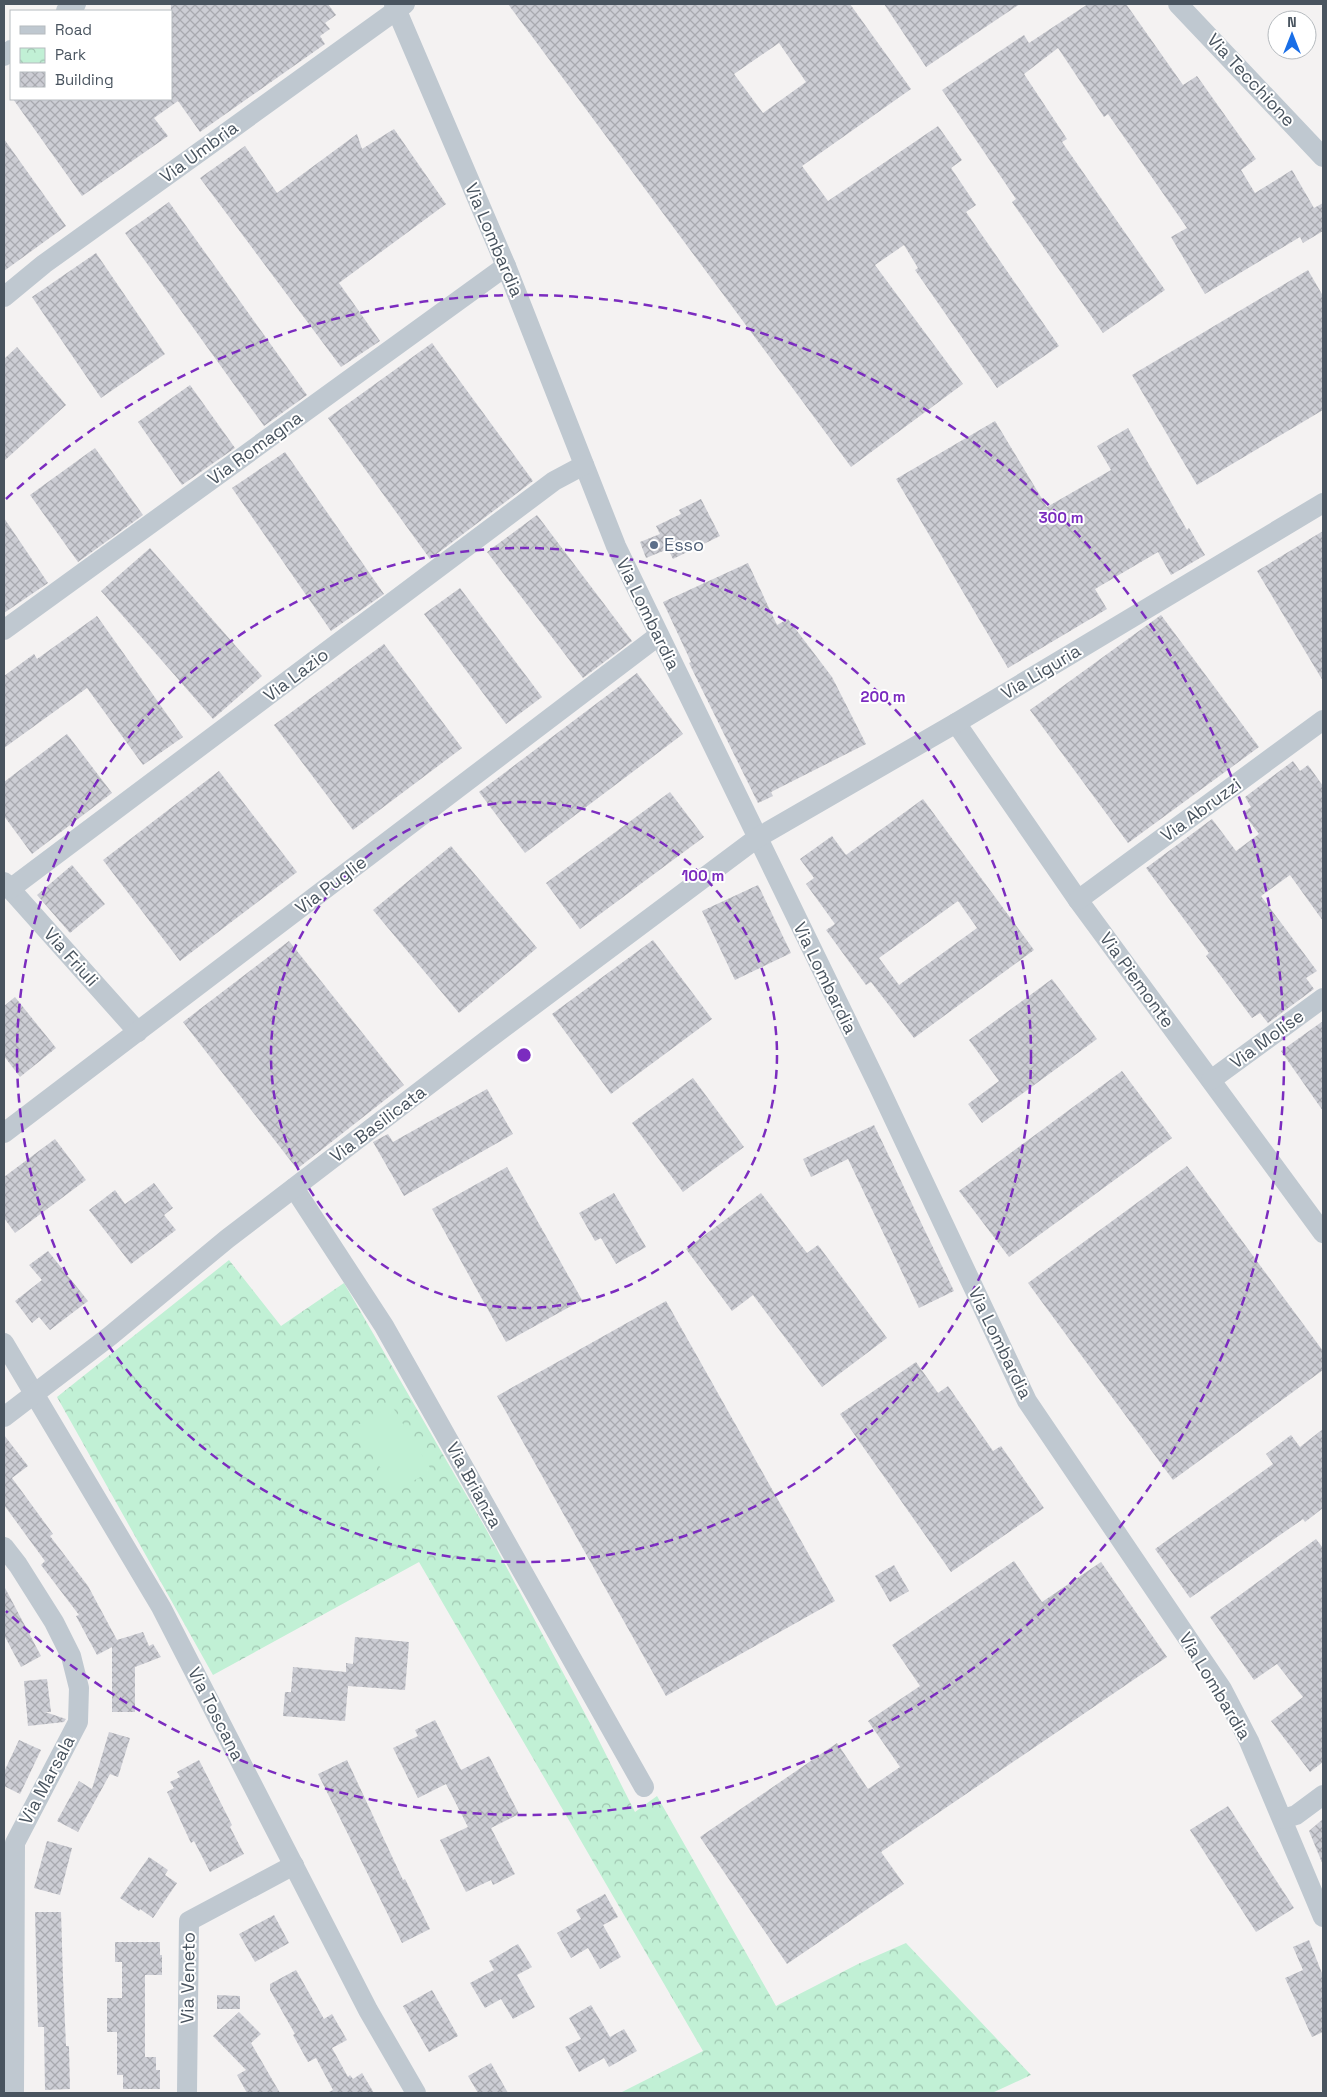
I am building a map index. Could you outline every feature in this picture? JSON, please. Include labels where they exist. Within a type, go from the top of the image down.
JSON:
[{"type":"street","name":"Via Tecchione","points":[[1178,4],[1323,157]]},
{"type":"street","name":"Via Lombardia","points":[[398,6],[506,266],[616,546],[658,636],[878,1085],[1027,1401],[1222,1689],[1249,1741],[1323,1917]]},
{"type":"street","name":"Via Umbria","points":[[4,297],[52,258],[398,6]]},
{"type":"street","name":"Via Romagna","points":[[4,630],[506,266]]},
{"type":"street","name":"Via Lazio","points":[[7,885],[554,481],[584,465]]},
{"type":"street","name":"Via Liguria","points":[[757,838],[956,723],[1323,503]]},
{"type":"street","name":"Via Puglie","points":[[4,1133],[658,636]]},
{"type":"street","name":"Via Abruzzi","points":[[1078,900],[1323,720]]},
{"type":"street","name":"Via Piemonte","points":[[956,723],[1078,900],[1323,1234]]},
{"type":"street","name":"Via Basilicata","points":[[4,1417],[110,1336],[203,1258],[294,1188],[757,838]]},
{"type":"street","name":"Via Friuli","points":[[7,885],[138,1032]]},
{"type":"street","name":"Via Molise","points":[[1211,1080],[1323,998]]},
{"type":"street","name":"Via Brianza","points":[[294,1188],[384,1326],[644,1787]]},
{"type":"street","name":"Via Toscana","points":[[4,1342],[161,1607],[368,2010],[416,2093]]},
{"type":"street","name":"Via Marsala","points":[[4,1547],[18,1565],[54,1622],[71,1656],[79,1688],[78,1722],[9,1842],[9,1973],[14,2093]]},
{"type":"street","points":[[1283,1820],[1296,1815],[1323,1795]]},
{"type":"street","name":"Via Veneto","points":[[188,2090],[189,1920],[294,1865]]},
{"type":"green space","points":[[229,1260],[281,1326],[344,1283],[486,1529],[591,1725],[635,1812],[657,1796],[776,2006],[858,1964],[906,1943],[1031,2075],[992,2093],[620,2093],[703,2051],[419,1562],[213,1675],[57,1397]]},
{"type":"green space","points":[[392,1406],[432,1471],[394,1491],[356,1426]]},
{"type":"building","points":[[171,4],[328,4],[336,15],[325,23],[330,29],[320,36],[325,44],[200,132],[178,101],[154,118],[168,136],[82,196],[14,100],[172,100]]},
{"type":"building","points":[[508,4],[850,4],[911,89],[802,166],[828,201],[938,126],[962,160],[951,168],[976,205],[966,212],[1059,346],[997,388],[915,270],[918,268],[904,245],[875,265],[963,384],[851,467]],"holes":[[[779,43],[806,82],[763,113],[734,74]]]},
{"type":"building","points":[[884,4],[1020,4],[926,67]]},
{"type":"building","points":[[1088,4],[1126,4],[1183,85],[1197,76],[1256,159],[1241,170],[1255,193],[1292,170],[1314,208],[1323,203],[1323,231],[1303,243],[1300,237],[1205,294],[1171,237],[1187,228],[1108,114],[1104,117],[1058,48],[1024,74],[1067,139],[1062,142],[1165,290],[1103,333],[1012,202],[1016,199],[942,90],[1024,35],[1029,43]]},
{"type":"building","points":[[394,129],[446,204],[339,283],[380,341],[341,367],[200,178],[245,146],[277,193],[357,134],[362,149]]},
{"type":"building","points":[[4,139],[66,226],[4,271]]},
{"type":"building","points":[[169,202],[307,395],[264,426],[125,233]]},
{"type":"building","points":[[96,253],[165,354],[101,398],[32,297]]},
{"type":"building","points":[[1308,270],[1323,296],[1323,410],[1197,485],[1132,375]]},
{"type":"building","points":[[432,343],[533,481],[430,559],[328,418]]},
{"type":"building","points":[[17,347],[66,405],[4,461],[4,359]]},
{"type":"building","points":[[190,385],[235,448],[182,485],[138,422]]},
{"type":"building","points":[[995,421],[1047,507],[1111,470],[1097,446],[1128,428],[1187,530],[1189,528],[1205,555],[1171,575],[1158,552],[1095,589],[1107,609],[1008,668],[896,479]]},
{"type":"building","points":[[95,448],[143,515],[78,562],[30,495]]},
{"type":"building","points":[[285,452],[384,594],[331,631],[232,488]]},
{"type":"building","points":[[701,499],[720,536],[673,559],[668,549],[646,558],[640,542],[660,534],[656,526],[681,514],[679,510]]},
{"type":"building","points":[[537,515],[632,641],[583,678],[487,552]]},
{"type":"building","points":[[4,518],[48,583],[4,613]]},
{"type":"building","points":[[1323,531],[1323,681],[1257,571]]},
{"type":"building","points":[[150,548],[262,676],[213,719],[101,591]]},
{"type":"building","points":[[748,563],[777,625],[788,619],[832,677],[866,744],[771,792],[773,796],[758,803],[689,663],[691,662],[663,602]]},
{"type":"building","points":[[460,588],[542,697],[506,724],[424,614]]},
{"type":"building","points":[[1161,615],[1259,747],[1128,843],[1030,710]]},
{"type":"building","points":[[97,616],[183,737],[143,765],[87,688],[4,748],[4,676],[34,654],[37,659]]},
{"type":"building","points":[[384,644],[462,748],[353,830],[274,725]]},
{"type":"building","points":[[637,673],[683,734],[525,853],[479,792]]},
{"type":"building","points":[[67,734],[112,793],[32,854],[4,816],[4,782]]},
{"type":"building","points":[[1293,761],[1300,771],[1308,765],[1323,786],[1323,921],[1290,875],[1261,896],[1317,971],[1306,978],[1314,989],[1268,1023],[1260,1013],[1252,1018],[1206,956],[1209,953],[1146,868],[1212,819],[1236,851],[1259,834],[1243,813],[1251,807],[1245,797]]},
{"type":"building","points":[[219,771],[297,872],[180,961],[103,860]]},
{"type":"building","points":[[670,792],[704,837],[580,929],[546,883]]},
{"type":"building","points":[[923,799],[1034,950],[914,1038],[871,982],[866,985],[826,930],[835,924],[806,884],[814,878],[800,859],[832,836],[846,855]],"holes":[[[958,901],[977,928],[899,985],[879,958]]]},
{"type":"building","points":[[451,846],[537,948],[459,1013],[373,910]]},
{"type":"building","points":[[72,865],[105,904],[70,933],[37,895]]},
{"type":"building","points":[[758,885],[791,953],[735,980],[702,911]]},
{"type":"building","points":[[653,940],[712,1019],[611,1094],[552,1014]]},
{"type":"building","points":[[289,941],[404,1085],[297,1169],[183,1022]]},
{"type":"building","points":[[1052,979],[1097,1039],[982,1123],[968,1104],[999,1081],[969,1040]]},
{"type":"building","points":[[15,997],[56,1048],[20,1077],[4,1056],[4,1006]]},
{"type":"building","points":[[1323,1021],[1323,1111],[1281,1051]]},
{"type":"building","points":[[1122,1071],[1172,1138],[1009,1257],[959,1191]]},
{"type":"building","points":[[693,1078],[744,1147],[683,1192],[632,1123]]},
{"type":"building","points":[[487,1089],[513,1134],[404,1196],[373,1142],[388,1134],[393,1142]]},
{"type":"building","points":[[874,1125],[954,1291],[919,1308],[848,1159],[811,1177],[803,1159]]},
{"type":"building","points":[[55,1139],[86,1180],[15,1233],[4,1218],[4,1177]]},
{"type":"building","points":[[1187,1166],[1323,1351],[1323,1370],[1173,1480],[1028,1283]]},
{"type":"building","points":[[507,1167],[582,1300],[506,1342],[432,1209]]},
{"type":"building","points":[[154,1183],[173,1208],[164,1215],[176,1230],[131,1264],[89,1210],[115,1190],[125,1204]]},
{"type":"building","points":[[614,1193],[646,1247],[616,1264],[601,1238],[595,1241],[579,1213]]},
{"type":"building","points":[[761,1193],[807,1253],[818,1245],[887,1338],[822,1387],[753,1295],[732,1311],[686,1249]]},
{"type":"building","points":[[48,1251],[88,1301],[50,1330],[39,1317],[32,1323],[15,1301],[42,1280],[29,1265]]},
{"type":"building","points":[[666,1301],[835,1601],[666,1696],[497,1396]]},
{"type":"building","points":[[916,1362],[938,1393],[948,1386],[993,1451],[1001,1446],[1044,1508],[951,1572],[840,1414]]},
{"type":"building","points":[[1323,1429],[1323,1508],[1305,1522],[1303,1519],[1190,1598],[1155,1549],[1273,1464],[1266,1454],[1291,1435],[1300,1447]]},
{"type":"building","points":[[4,1435],[28,1466],[12,1478],[53,1534],[50,1536],[88,1586],[117,1640],[143,1632],[149,1646],[153,1644],[161,1657],[135,1667],[135,1712],[112,1712],[112,1647],[97,1655],[76,1616],[79,1615],[41,1565],[45,1561],[4,1505]]},
{"type":"building","points":[[1316,1539],[1323,1548],[1323,1762],[1310,1772],[1271,1721],[1303,1697],[1277,1664],[1254,1680],[1210,1617]]},
{"type":"building","points":[[1014,1561],[1042,1602],[1101,1562],[1167,1657],[881,1852],[904,1884],[787,1964],[700,1837],[837,1743],[868,1789],[900,1767],[868,1721],[920,1686],[892,1645]]},
{"type":"building","points":[[894,1565],[909,1591],[890,1602],[875,1576]]},
{"type":"building","points":[[4,1586],[41,1656],[21,1667],[4,1635]]},
{"type":"building","points":[[355,1637],[409,1642],[405,1690],[348,1686],[345,1721],[283,1716],[285,1692],[291,1692],[293,1667],[346,1672],[346,1663],[353,1664]]},
{"type":"building","points":[[47,1679],[51,1712],[45,1712],[66,1719],[64,1722],[28,1726],[24,1681]]},
{"type":"building","points":[[435,1720],[461,1770],[489,1756],[519,1814],[491,1828],[515,1874],[493,1885],[491,1880],[466,1892],[440,1840],[468,1827],[446,1784],[418,1798],[393,1748],[418,1736],[415,1730]]},
{"type":"building","points":[[109,1732],[130,1738],[118,1777],[110,1774],[78,1832],[57,1821],[79,1781],[92,1789]]},
{"type":"building","points":[[19,1740],[41,1750],[20,1794],[4,1786],[4,1772]]},
{"type":"building","points":[[199,1760],[232,1825],[230,1827],[244,1854],[210,1872],[194,1841],[191,1843],[167,1792],[174,1788],[170,1782],[180,1777],[177,1772]]},
{"type":"building","points":[[347,1760],[403,1880],[405,1879],[430,1929],[402,1943],[318,1774]]},
{"type":"building","points":[[1228,1806],[1294,1908],[1256,1932],[1190,1830]]},
{"type":"building","points":[[1323,1819],[1323,1865],[1309,1831]]},
{"type":"building","points":[[47,1841],[72,1848],[60,1895],[34,1888]]},
{"type":"building","points":[[149,1857],[168,1870],[165,1875],[177,1883],[153,1918],[120,1898]]},
{"type":"building","points":[[605,1894],[618,1917],[603,1925],[621,1957],[600,1969],[588,1948],[571,1958],[557,1933],[581,1919],[576,1910]]},
{"type":"building","points":[[35,1912],[61,1912],[66,2046],[69,2046],[70,2089],[45,2090],[44,2027],[38,2027]]},
{"type":"building","points":[[274,1915],[289,1943],[255,1962],[239,1934]]},
{"type":"building","points":[[1309,1940],[1323,1976],[1323,2032],[1312,2037],[1285,1978],[1303,1970],[1293,1947]]},
{"type":"building","points":[[115,1942],[160,1942],[162,1975],[145,1975],[145,2057],[156,2057],[156,2070],[160,2070],[160,2089],[123,2089],[123,2075],[117,2075],[117,2032],[107,2032],[107,1998],[122,1998],[122,1962],[115,1962]]},
{"type":"building","points":[[518,1944],[532,1967],[517,1975],[535,2007],[513,2019],[501,1999],[485,2008],[470,1983],[494,1970],[489,1961]]},
{"type":"building","points":[[296,1970],[324,2019],[332,2014],[347,2040],[332,2048],[348,2077],[350,2075],[353,2079],[362,2073],[374,2093],[327,2093],[333,2090],[316,2058],[308,2062],[293,2035],[295,2034],[270,1990],[270,1984]]},
{"type":"building","points":[[432,1990],[458,2036],[429,2052],[403,2006]]},
{"type":"building","points":[[217,1995],[240,1996],[240,2009],[217,2009]]},
{"type":"building","points":[[591,2005],[610,2037],[624,2029],[637,2051],[609,2067],[604,2058],[579,2072],[565,2047],[581,2039],[569,2018]]},
{"type":"building","points":[[239,2012],[261,2034],[251,2043],[280,2093],[247,2093],[237,2075],[246,2070],[213,2036]]},
{"type":"building","points":[[491,2063],[508,2093],[478,2093],[468,2076]]},
{"type":"place","name":"Esso","points":[[654,545]]}]
